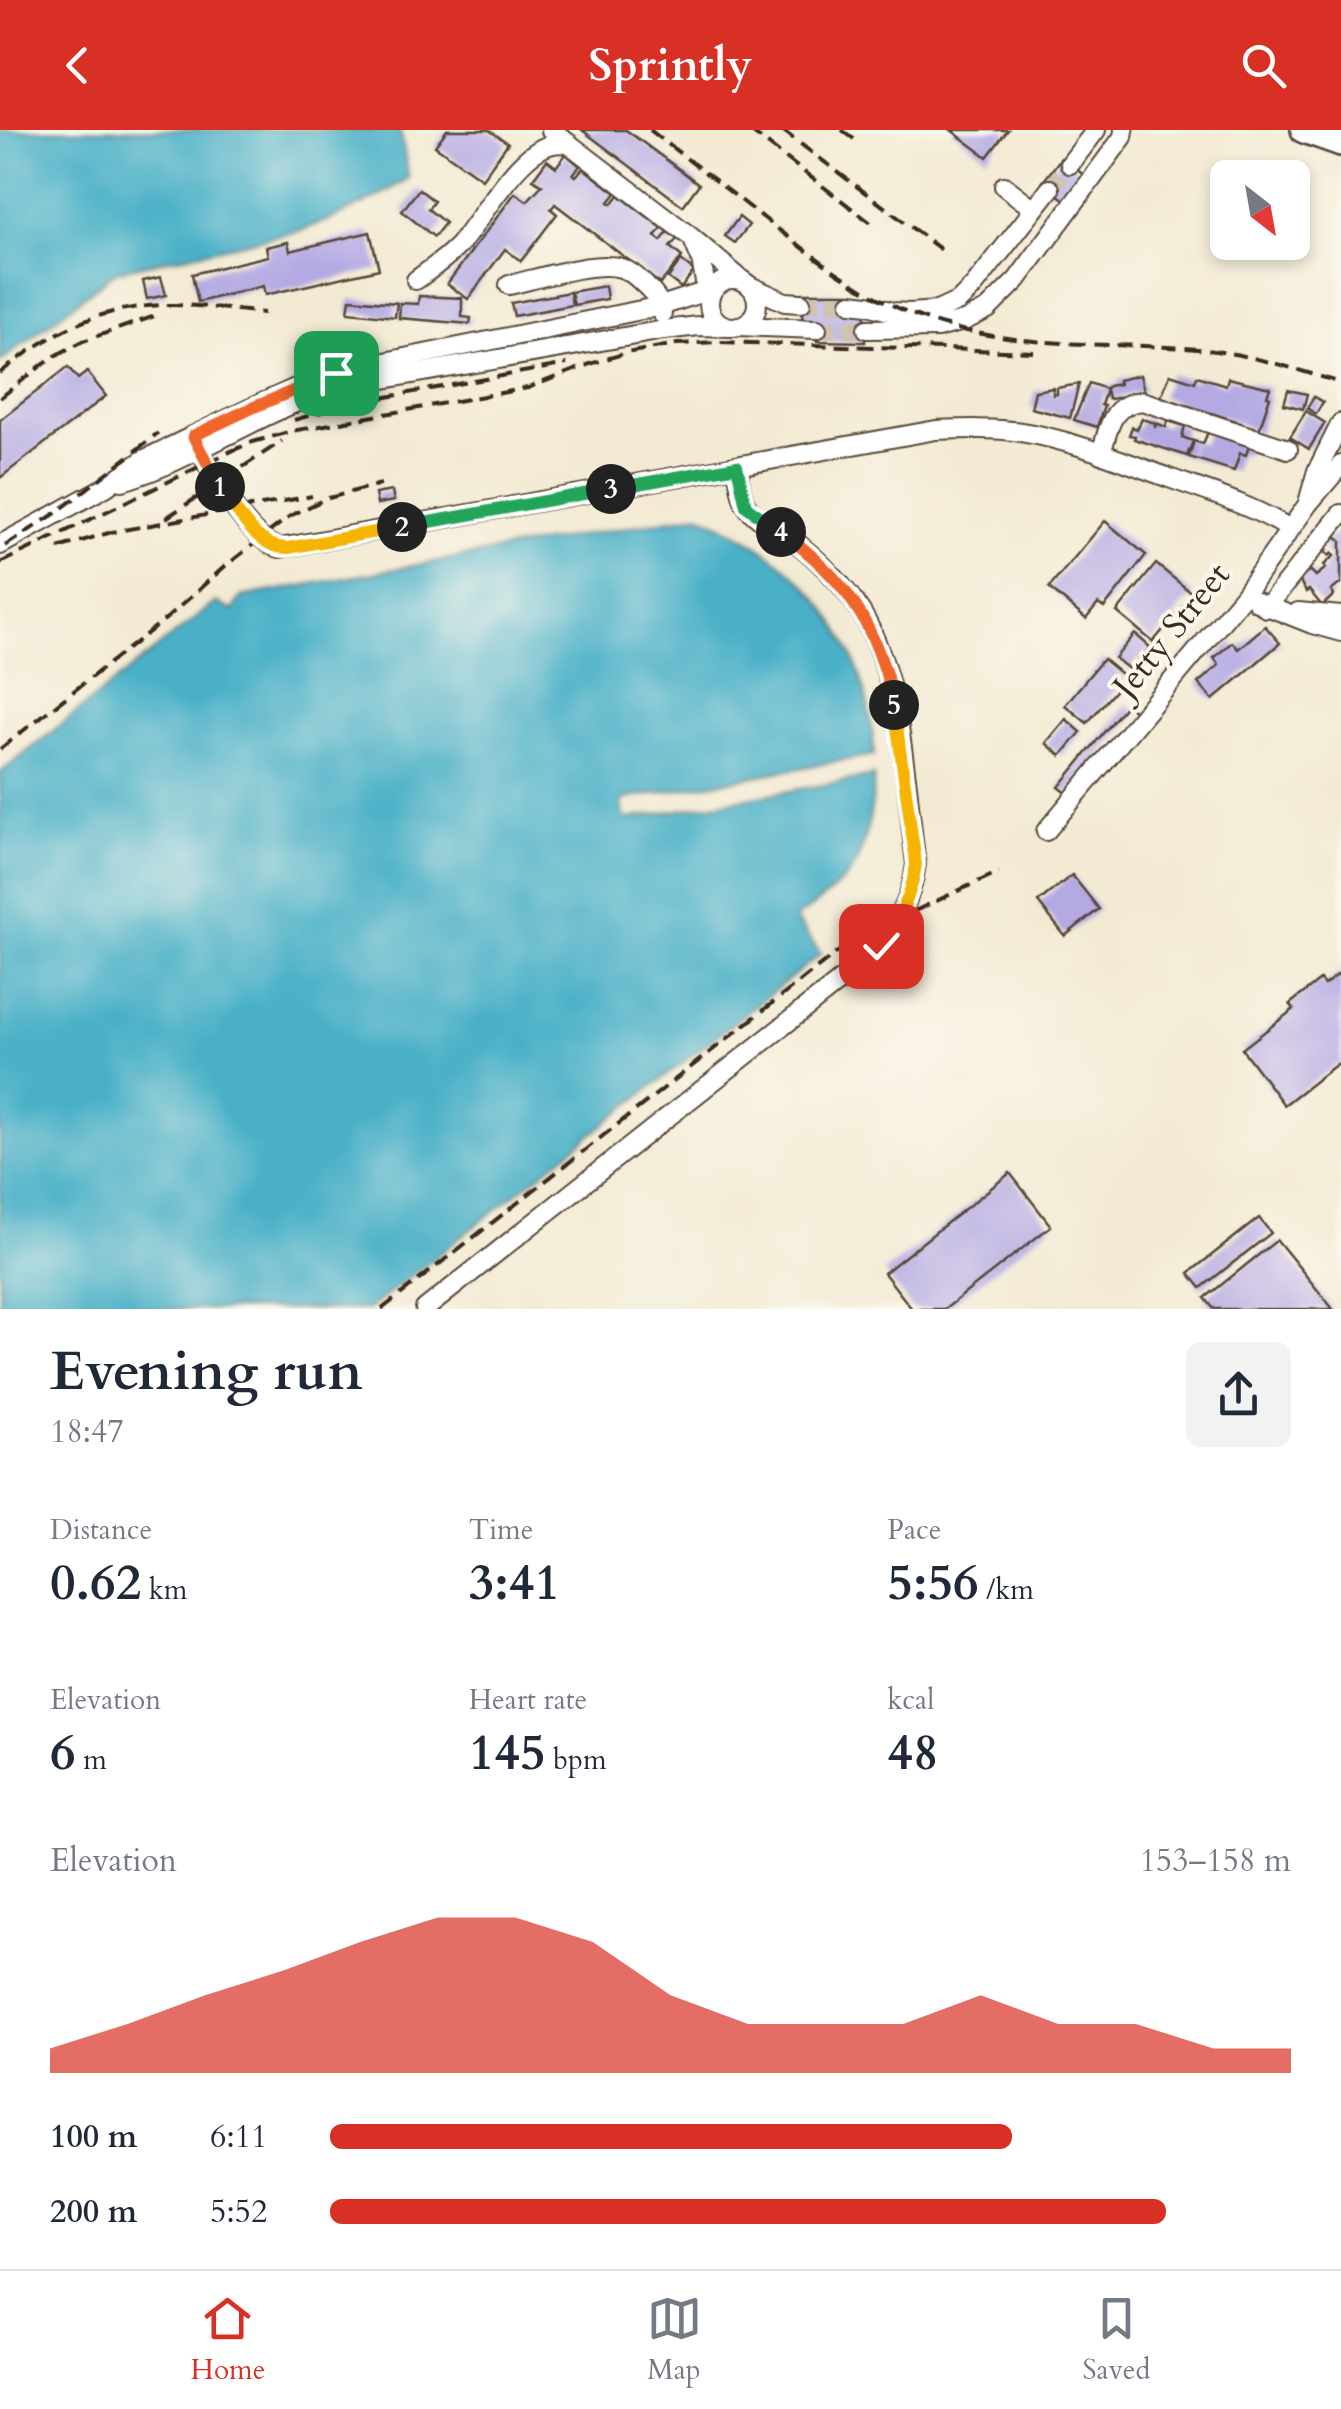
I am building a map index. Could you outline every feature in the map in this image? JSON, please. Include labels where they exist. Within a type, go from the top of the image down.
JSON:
[{"type":"highway","points":[[1304,130],[1341,143]]},
{"type":"lane","points":[[551,130],[692,237],[747,283],[754,292],[756,308],[748,321],[734,326],[718,321],[713,293],[692,237]]},
{"type":"lane","points":[[1070,164],[1096,130]]},
{"type":"lane","points":[[866,329],[937,328],[988,309],[1014,284],[1126,132]]},
{"type":"lane","points":[[416,280],[458,246],[530,154],[558,142],[571,145]]},
{"type":"lane","points":[[1004,186],[1034,209]]},
{"type":"lane","points":[[851,304],[902,313],[937,311],[953,304],[974,286],[1050,189]]},
{"type":"lane","points":[[509,286],[594,266],[614,266],[634,274],[656,296],[662,306],[664,330]]},
{"type":"lane","points":[[0,544],[107,486],[150,473],[196,443],[309,382],[360,366],[662,306],[713,293],[729,279],[747,283],[786,302],[801,303]]},
{"type":"lane","points":[[196,443],[322,393],[376,380],[664,330],[734,326],[817,328]]},
{"type":"lane","points":[[1101,454],[1117,411],[1126,404],[1142,401],[1288,449]]},
{"type":"lane","points":[[1308,504],[1317,471],[1341,423]]},
{"type":"lane","points":[[196,443],[218,484],[259,538],[280,548],[936,430],[963,429],[1044,436],[1233,501],[1290,529]]},
{"type":"lane","name":"Jetty Street","points":[[1046,831],[1244,595],[1308,504],[1341,465]]},
{"type":"lane","points":[[425,1309],[869,958],[891,933],[912,882],[916,864],[897,718],[878,645],[860,612],[822,564],[746,506],[737,466]]},
{"type":"lane","points":[[1272,609],[1340,518]]},
{"type":"lane","points":[[1244,595],[1272,609],[1341,632]]},
{"type":"lane","points":[[1272,609],[1341,616]]},
{"type":"water","points":[[0,130],[400,130],[409,178],[357,207],[302,230],[116,271],[0,362]]},
{"type":"water","points":[[699,514],[770,555],[824,608],[844,639],[859,674],[874,755],[625,799],[624,817],[874,776],[867,831],[852,870],[833,891],[795,919],[821,954],[369,1309],[0,1309],[0,773],[216,602],[232,611],[241,597]]},
{"type":"building","points":[[447,130],[489,130],[508,143],[482,179],[435,146]]},
{"type":"building","points":[[582,130],[626,130],[699,184],[683,206]]},
{"type":"building","points":[[951,130],[1008,130],[987,157]]},
{"type":"building","points":[[566,154],[580,166],[573,174],[576,176],[583,168],[616,193],[609,202],[612,204],[619,195],[662,228],[655,236],[661,241],[668,232],[677,239],[670,247],[682,257],[660,284],[555,204],[551,209],[557,214],[521,261],[505,249],[468,299],[447,284],[515,193],[527,201],[542,185],[533,179],[547,160],[556,167]]},
{"type":"building","points":[[1061,158],[1084,175],[1065,200],[1042,183]]},
{"type":"building","points":[[419,189],[434,201],[428,209],[445,223],[434,237],[402,211]]},
{"type":"building","points":[[739,217],[749,225],[735,243],[725,236]]},
{"type":"building","points":[[370,232],[379,269],[265,295],[263,286],[198,302],[192,274],[268,256],[266,247],[288,242],[290,251]]},
{"type":"building","points":[[681,261],[694,271],[681,288],[668,278]]},
{"type":"building","points":[[161,277],[166,295],[147,299],[143,281]]},
{"type":"building","points":[[605,286],[607,299],[574,305],[571,292]]},
{"type":"building","points":[[570,292],[572,305],[514,316],[511,303]]},
{"type":"building","points":[[803,293],[850,293],[850,313],[865,313],[865,342],[817,341],[818,322],[802,322]]},
{"type":"building","points":[[419,296],[462,298],[462,317],[471,318],[470,324],[399,318],[400,303],[418,304]]},
{"type":"building","points":[[350,299],[397,303],[395,317],[348,312]]},
{"type":"building","points":[[68,367],[78,379],[87,372],[106,396],[0,478],[0,420]]},
{"type":"building","points":[[1170,374],[1195,382],[1197,376],[1226,385],[1228,378],[1270,388],[1258,433],[1233,420],[1161,397]]},
{"type":"building","points":[[1140,375],[1144,391],[1111,399],[1106,390],[1097,427],[1074,420],[1089,383],[1106,389],[1119,384],[1118,380]]},
{"type":"building","points":[[1079,384],[1070,418],[1031,408],[1035,391],[1053,388],[1053,395],[1057,388]]},
{"type":"building","points":[[1288,390],[1307,394],[1303,409],[1284,404]]},
{"type":"building","points":[[1314,397],[1323,402],[1316,414],[1307,408]]},
{"type":"building","points":[[1306,411],[1325,423],[1309,449],[1290,437]]},
{"type":"building","points":[[1142,419],[1155,423],[1155,428],[1156,423],[1166,427],[1168,421],[1185,426],[1182,437],[1193,441],[1187,456],[1129,435]]},
{"type":"building","points":[[1208,432],[1249,445],[1246,455],[1240,453],[1234,471],[1189,457],[1194,441],[1203,444]]},
{"type":"building","points":[[392,491],[394,501],[377,504],[375,494]]},
{"type":"building","points":[[1105,521],[1146,555],[1104,608],[1098,604],[1086,619],[1049,588]]},
{"type":"building","points":[[1335,534],[1341,541],[1341,583],[1322,606],[1299,580],[1310,570],[1316,576],[1326,568],[1324,565],[1334,556],[1324,551],[1327,549],[1323,544]]},
{"type":"building","points":[[1156,564],[1193,594],[1153,642],[1117,612]]},
{"type":"building","points":[[1265,626],[1280,643],[1213,700],[1198,683],[1219,665],[1214,658],[1232,642],[1238,649]]},
{"type":"building","points":[[1135,634],[1150,647],[1130,670],[1115,658]]},
{"type":"building","points":[[1103,659],[1126,678],[1087,723],[1065,705]]},
{"type":"building","points":[[1127,704],[1136,712],[1068,794],[1059,787]]},
{"type":"building","points":[[1066,719],[1081,732],[1061,756],[1046,743]]},
{"type":"building","points":[[1072,875],[1099,909],[1065,936],[1038,902]]},
{"type":"building","points":[[1341,972],[1341,1068],[1337,1064],[1284,1105],[1242,1049],[1294,1009],[1290,1004],[1320,980],[1324,985]]},
{"type":"building","points":[[1010,1173],[1051,1226],[945,1309],[912,1309],[884,1273]]},
{"type":"building","points":[[1259,1218],[1271,1233],[1201,1288],[1189,1273]]},
{"type":"building","points":[[1277,1240],[1333,1309],[1214,1309],[1205,1298]]},
{"type":"tunnel","points":[[1050,189],[1070,164]]},
{"type":"tunnel","points":[[801,303],[851,303]]},
{"type":"tunnel","points":[[817,329],[867,329]]},
{"type":"railway","points":[[650,130],[829,267],[873,295],[921,318],[1009,338],[1215,351],[1338,382]]},
{"type":"railway","points":[[749,130],[875,226]]},
{"type":"railway","points":[[782,130],[944,252]]},
{"type":"railway","points":[[842,130],[854,139]]},
{"type":"railway","points":[[0,373],[59,333],[100,315],[146,306],[183,305],[264,313]]},
{"type":"railway","points":[[0,398],[51,358],[83,341],[158,315]]},
{"type":"railway","points":[[229,452],[292,431],[528,388],[626,353],[677,344],[1034,352]]},
{"type":"railway","points":[[294,420],[349,404],[567,364]]},
{"type":"railway","points":[[5,546],[56,513],[158,433]]},
{"type":"railway","points":[[166,518],[282,441]]},
{"type":"railway","points":[[0,563],[240,447]]},
{"type":"railway","points":[[0,749],[290,516],[325,499],[381,484]]},
{"type":"railway","points":[[58,548],[112,532],[312,496]]},
{"type":"railway","points":[[382,1309],[839,951],[865,934],[999,872]]},
{"type":"route","points":[[336,373],[193,436],[218,484],[259,538],[272,547],[288,548],[737,466],[746,506],[822,564],[842,587],[878,645],[888,676],[916,864],[897,922],[881,946]]}]
